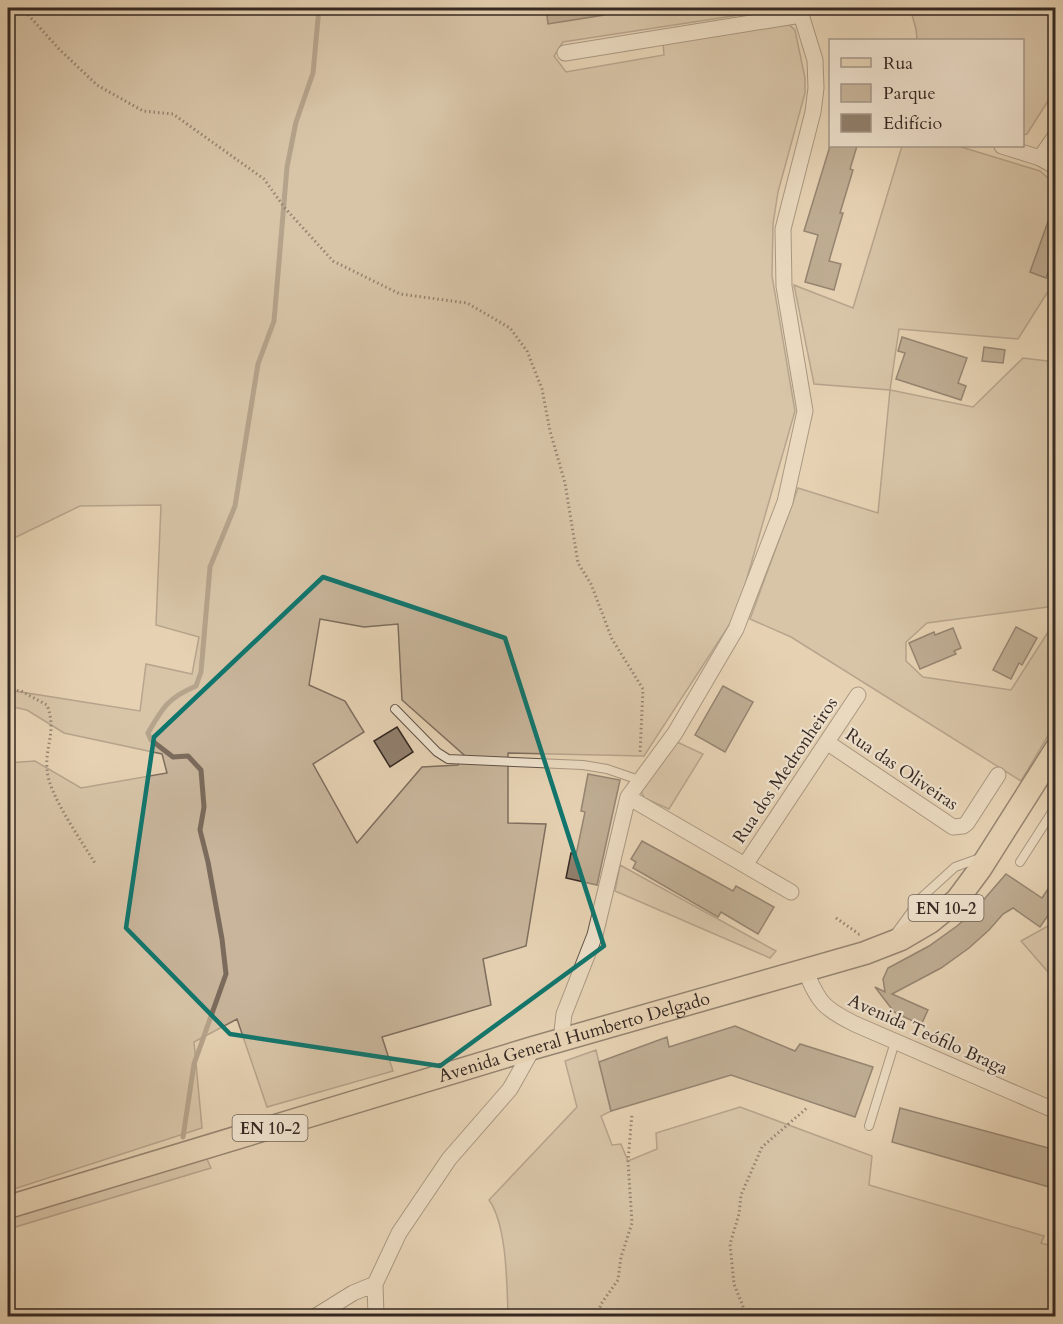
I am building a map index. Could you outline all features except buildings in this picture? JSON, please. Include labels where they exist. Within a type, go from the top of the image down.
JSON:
[{"type":"main road","name":"Avenida General Humberto Delgado","points":[[8,1207],[533,1048],[805,970],[901,939],[930,922],[957,900],[990,854],[1054,754]]},
{"type":"street","points":[[561,1040],[564,1014],[595,935],[628,797],[675,733],[736,630],[785,502],[805,411],[784,286],[783,229],[813,112],[824,90],[800,11],[566,53]]},
{"type":"street","points":[[1040,158],[1056,135]]},
{"type":"street","points":[[1005,147],[1040,158],[1056,167]]},
{"type":"street","name":"Rua dos Medronheiros","points":[[745,865],[858,695]]},
{"type":"street","name":"Rua das Oliveiras","points":[[828,743],[953,827],[967,823],[998,775]]},
{"type":"street","points":[[628,797],[791,892]]},
{"type":"street","name":"Avenida Teófilo Braga","points":[[805,970],[816,994],[830,1011],[895,1042],[1056,1111]]},
{"type":"street","points":[[376,1317],[375,1284],[399,1233],[449,1159],[510,1089],[533,1048]]},
{"type":"street","points":[[316,1317],[353,1293],[375,1284]]},
{"type":"lane","points":[[395,709],[437,752],[448,759],[583,765],[607,769],[639,780]]},
{"type":"lane","points":[[1020,862],[1056,806]]},
{"type":"lane","points":[[869,1126],[895,1042]]},
{"type":"path","points":[[22,8],[97,86],[143,111],[173,114],[264,179],[284,207],[333,261],[400,294],[468,303],[510,328],[527,351],[542,389],[550,431],[565,483],[578,563],[591,584],[612,639],[643,689],[639,780]]},
{"type":"path","points":[[8,689],[33,696],[47,705],[52,733],[47,760],[49,781],[96,865]]},
{"type":"path","points":[[836,918],[859,933],[871,930],[882,946]]},
{"type":"path","points":[[745,1317],[734,1284],[730,1244],[739,1214],[741,1195],[762,1147],[808,1107]]},
{"type":"path","points":[[597,1317],[601,1304],[618,1280],[621,1257],[632,1223],[628,1161],[632,1114]]},
{"type":"highlighted area","points":[[323,577],[505,638],[604,946],[440,1066],[230,1034],[126,928],[154,737]]},
{"type":"green space","points":[[8,8],[786,8],[563,42],[554,56],[566,72],[664,55],[663,43],[788,24],[795,30],[805,78],[805,93],[778,192],[773,224],[772,276],[795,411],[737,613],[644,756],[508,753],[508,823],[546,824],[526,946],[483,959],[491,1005],[382,1037],[393,1071],[267,1107],[237,1019],[194,1042],[202,1128],[8,1191],[8,763],[35,761],[81,788],[167,773],[162,754],[64,733],[27,710],[8,706],[8,690],[140,711],[146,664],[192,674],[199,637],[156,625],[161,505],[80,506],[8,541]],"holes":[[[320,619],[364,627],[398,624],[402,700],[464,755],[458,765],[422,767],[357,843],[313,764],[364,732],[345,701],[309,685]]]},
{"type":"green space","points":[[910,8],[1055,8],[1055,90],[1027,134],[1024,135],[1024,39],[917,39]]},
{"type":"green space","points":[[902,147],[961,147],[1040,171],[1055,184],[1055,291],[1047,293],[1018,339],[899,329],[890,390],[814,384],[794,285],[853,308]]},
{"type":"green space","points":[[1023,358],[1055,362],[1055,606],[927,623],[906,642],[906,661],[923,677],[1011,690],[1050,629],[1055,631],[1055,724],[1021,781],[791,637],[750,619],[798,488],[878,513],[890,390],[973,407]]},
{"type":"green space","points":[[677,742],[703,754],[669,809],[644,798],[641,790]]},
{"type":"green space","points":[[620,865],[776,951],[770,958],[615,891]]},
{"type":"green space","points":[[1055,922],[1055,985],[1048,972],[1021,941]]},
{"type":"green space","points":[[596,1050],[611,1111],[601,1116],[612,1145],[621,1144],[628,1161],[657,1149],[656,1133],[740,1107],[872,1156],[869,1185],[1044,1236],[1041,1243],[1055,1247],[1055,1316],[508,1316],[503,1240],[495,1211],[489,1200],[577,1107],[565,1061]]},
{"type":"green space","points":[[206,1157],[211,1168],[12,1228],[8,1218]]},
{"type":"waterway","points":[[183,1137],[194,1064],[226,974],[222,939],[200,830],[204,807],[201,770],[188,756],[173,757],[151,740],[148,733],[172,699],[196,686],[201,672],[210,567],[235,506],[258,364],[274,321],[287,167],[296,122],[313,73],[319,8]]}]
